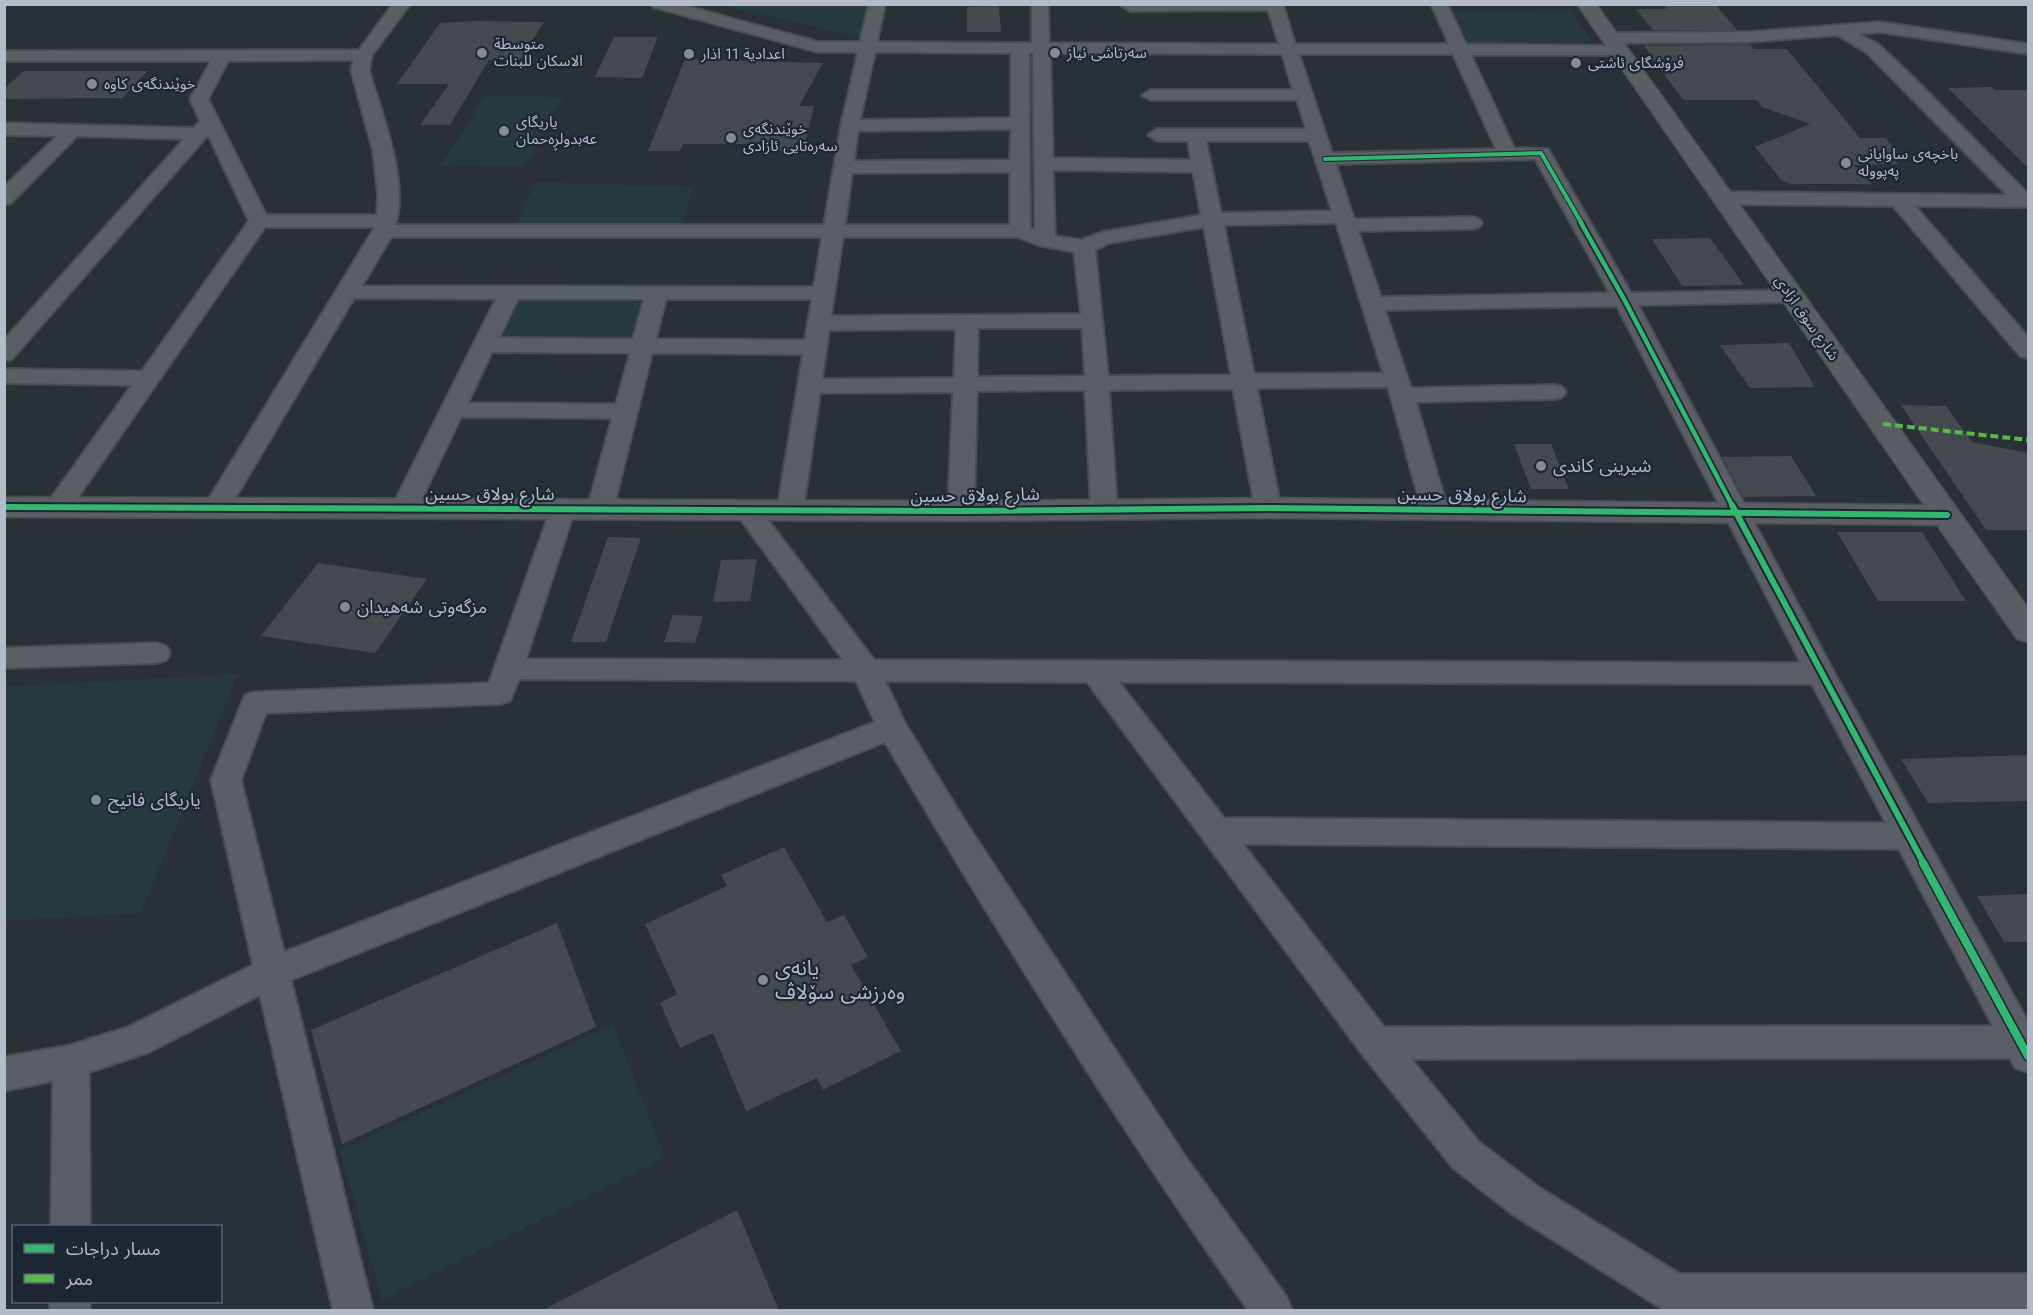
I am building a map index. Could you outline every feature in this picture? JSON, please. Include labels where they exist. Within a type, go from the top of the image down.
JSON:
[{"type":"street","points":[[217,507],[386,226],[389,187],[360,70],[364,55],[402,4]]},
{"type":"street","points":[[659,4],[818,47],[1041,48],[1135,39],[1288,49],[1459,49],[1749,37],[1841,32],[1880,27],[2028,49]]},
{"type":"street","points":[[790,511],[843,166],[877,4]]},
{"type":"street","points":[[1040,4],[1045,241]]},
{"type":"street","points":[[1439,4],[1507,153]]},
{"type":"street","name":"شارع سوق ازادي","points":[[1586,4],[2028,631]]},
{"type":"street","points":[[1160,165],[1147,71],[1135,39],[1130,5],[1274,5],[1400,387],[1436,510]]},
{"type":"street","points":[[1841,32],[1872,48],[2026,201]]},
{"type":"street","points":[[1020,48],[1020,231]]},
{"type":"street","points":[[4,56],[364,55]]},
{"type":"street","points":[[4,74],[26,56]]},
{"type":"street","points":[[222,57],[206,81],[200,99],[205,127],[259,221]]},
{"type":"street","points":[[1150,95],[1303,95]]},
{"type":"street","points":[[850,126],[1020,123]]},
{"type":"street","points":[[4,129],[205,127]]},
{"type":"street","points":[[4,354],[205,127]]},
{"type":"street","points":[[4,198],[73,130]]},
{"type":"street","points":[[1157,135],[1317,135]]},
{"type":"street","points":[[1196,135],[1268,508]]},
{"type":"street","points":[[1325,159],[1541,153],[1624,299],[1821,674],[2025,1049],[1375,1043]]},
{"type":"street","points":[[1042,164],[1202,166]]},
{"type":"street","points":[[843,166],[1020,166]]},
{"type":"street","points":[[1723,198],[2026,201]]},
{"type":"street","points":[[1899,200],[2028,351]]},
{"type":"street","points":[[259,221],[386,226],[833,232],[1020,231],[1045,241],[1084,247],[1103,238],[1212,219],[1472,223]]},
{"type":"street","points":[[58,507],[259,221]]},
{"type":"street","points":[[1084,247],[1093,321],[1104,508]]},
{"type":"street","points":[[346,292],[824,293]]},
{"type":"street","points":[[404,509],[455,410],[510,292]]},
{"type":"street","points":[[600,510],[657,292]]},
{"type":"street","points":[[1373,304],[1791,296]]},
{"type":"street","points":[[819,323],[1093,321]]},
{"type":"street","points":[[961,511],[967,322]]},
{"type":"street","points":[[484,345],[815,347]]},
{"type":"street","points":[[4,376],[148,378]]},
{"type":"street","points":[[809,386],[1244,383],[1554,392]]},
{"type":"street","points":[[455,410],[626,411]]},
{"type":"street","name":"شارع بولاق حسين","points":[[4,507],[790,511],[1268,508],[1947,515]]},
{"type":"street","points":[[353,1311],[226,780],[255,703],[500,693],[562,509]]},
{"type":"street","points":[[747,510],[865,669],[892,727],[952,827],[1171,1169],[1272,1311]]},
{"type":"street","points":[[4,658],[156,652]]},
{"type":"street","points":[[508,669],[1821,674]]},
{"type":"street","points":[[1094,670],[1375,1043],[1466,1155],[1526,1201],[1688,1302],[2028,1294]]},
{"type":"street","points":[[4,1074],[70,1062],[136,1041],[272,973],[892,727]]},
{"type":"street","points":[[1215,831],[1909,836]]},
{"type":"street","points":[[70,1062],[70,1225]]},
{"type":"green space","points":[[720,5],[867,5],[861,37]]},
{"type":"green space","points":[[1572,11],[1592,42],[1469,42],[1453,12]]},
{"type":"green space","name":"یاریگای عەبدولڕەحمان","points":[[485,96],[563,97],[525,166],[441,165]]},
{"type":"green space","points":[[536,182],[694,187],[681,227],[514,225]]},
{"type":"green space","points":[[519,299],[635,301],[647,306],[637,339],[502,337]]},
{"type":"green space","name":"یاریگای فاتیح","points":[[238,674],[141,913],[5,921],[5,687]]},
{"type":"green space","points":[[613,1025],[665,1157],[382,1300],[340,1150]]},
{"type":"building","points":[[1663,4],[1715,4],[1737,30],[1653,30],[1636,9],[1666,9]]},
{"type":"building","points":[[999,6],[1001,32],[967,32],[967,7]]},
{"type":"building","points":[[544,22],[520,60],[489,60],[450,125],[420,125],[449,84],[397,84],[440,23]]},
{"type":"building","points":[[614,37],[658,37],[642,78],[595,77]]},
{"type":"building","points":[[1750,44],[1754,49],[1787,49],[1860,138],[1885,138],[1907,161],[1895,161],[1899,164],[1854,165],[1872,184],[1791,184],[1782,181],[1755,147],[1810,124],[1762,107],[1757,100],[1683,100],[1644,46]]},
{"type":"building","points":[[685,59],[823,63],[799,106],[814,106],[803,151],[774,151],[776,144],[683,144],[680,151],[648,151]]},
{"type":"building","name":"خوێندنگەی کاوە","points":[[24,71],[148,71],[122,98],[4,99],[4,89]]},
{"type":"building","points":[[1991,87],[1995,90],[2028,90],[2028,168],[1948,88]]},
{"type":"building","points":[[1710,238],[1744,285],[1682,286],[1652,239]]},
{"type":"building","points":[[1789,343],[1815,387],[1750,388],[1720,345]]},
{"type":"building","points":[[1901,405],[1946,406],[1972,442],[2028,453],[2028,530],[1986,530]]},
{"type":"building","name":"شیرینی کاندی","points":[[1514,444],[1551,444],[1569,489],[1531,489]]},
{"type":"building","points":[[1791,456],[1816,496],[1743,497],[1722,457]]},
{"type":"building","points":[[1837,532],[1922,532],[1966,601],[1878,601]]},
{"type":"building","points":[[608,537],[641,538],[606,642],[571,642]]},
{"type":"building","points":[[757,559],[750,601],[713,602],[721,560]]},
{"type":"building","name":"مزگەوتی شەهیدان","points":[[318,563],[427,579],[375,653],[261,636]]},
{"type":"building","points":[[673,615],[703,616],[695,643],[664,642]]},
{"type":"building","points":[[2028,755],[2028,801],[1928,803],[1901,759]]},
{"type":"building","name":"یانەی وەرزشی سۆلاڤ","points":[[784,847],[827,922],[844,915],[868,957],[851,965],[901,1051],[823,1090],[817,1078],[746,1111],[713,1033],[680,1048],[660,1003],[677,994],[645,924],[727,886],[721,875]]},
{"type":"building","points":[[2028,894],[2028,942],[2004,942],[1977,896]]},
{"type":"building","points":[[557,923],[596,1027],[342,1144],[311,1030]]},
{"type":"building","points":[[737,1210],[779,1311],[541,1311]]},
{"type":"marked path","points":[[1883,424],[2028,440]]},
{"type":"cycle path","points":[[1325,159],[1541,153],[1624,299],[1821,674],[2028,1056]]},
{"type":"cycle path","points":[[4,507],[961,511],[1268,508],[1947,515]]},
{"type":"place","name":"متوسطة الاسكان للبنات","points":[[482,53]]},
{"type":"place","name":"سەرتاشی نیاز","points":[[1055,53]]},
{"type":"place","name":"اعدادية 11 اذار","points":[[689,54]]},
{"type":"place","name":"فرۆشگای ئاشتی","points":[[1576,63]]},
{"type":"place","name":"خوێندنگەی کاوە","points":[[92,84]]},
{"type":"place","name":"یاریگای عەبدولڕەحمان","points":[[504,131]]},
{"type":"place","name":"خوێندنگەی سەرەتایی ئازادی","points":[[731,138]]},
{"type":"place","name":"باخچەی ساوایانی پەپوولە","points":[[1846,163]]},
{"type":"place","name":"شیرینی کاندی","points":[[1541,466]]},
{"type":"place","name":"مزگەوتی شەهیدان","points":[[345,607]]},
{"type":"place","name":"یاریگای فاتیح","points":[[96,800]]},
{"type":"place","name":"یانەی وەرزشی سۆلاڤ","points":[[763,980]]}]
